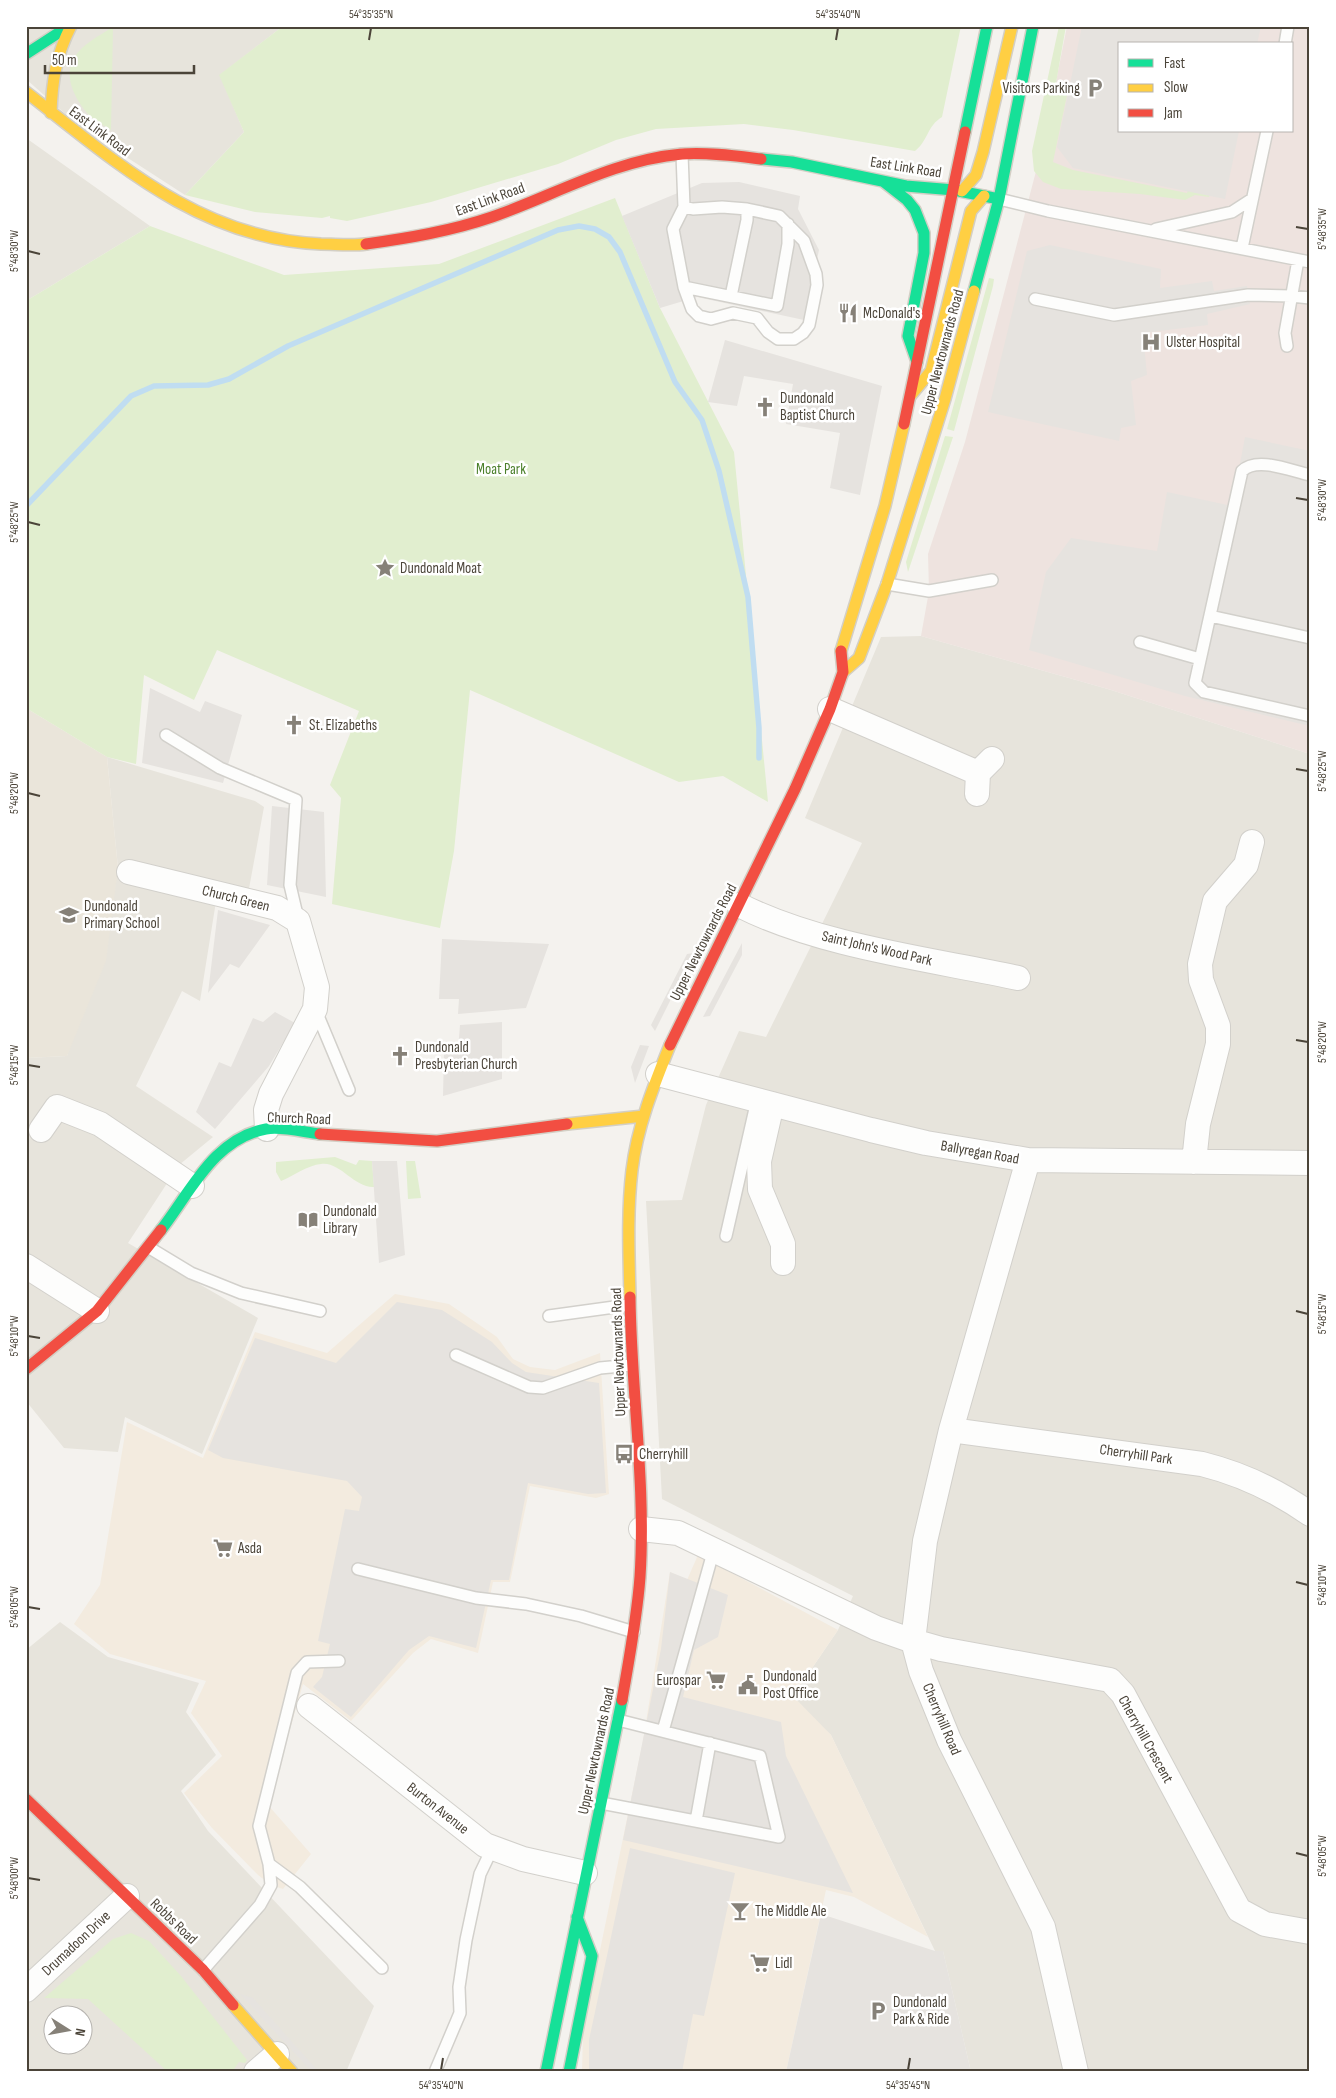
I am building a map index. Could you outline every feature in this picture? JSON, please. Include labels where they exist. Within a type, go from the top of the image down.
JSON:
[{"type":"main road","points":[[26,54],[70,26]]},
{"type":"main road","points":[[51,113],[51,76],[60,46],[70,26]]},
{"type":"main road","name":"Upper Newtownards Road","points":[[545,2070],[618,1720],[634,1632],[641,1529],[630,1305],[631,1181],[644,1116],[658,1074],[679,1024],[795,789],[830,709],[843,672],[840,654],[885,506],[958,191],[987,26]]},
{"type":"main road","points":[[958,191],[976,175],[1012,26]]},
{"type":"main road","name":"Upper Newtownards Road","points":[[843,672],[859,658],[887,584],[945,399],[999,199],[1033,26]]},
{"type":"main road","name":"East Link Road","points":[[26,92],[134,176],[181,205],[233,228],[280,240],[306,243],[361,245],[430,235],[492,217],[607,171],[682,154],[747,156],[792,162],[906,186],[958,191],[999,199]]},
{"type":"main road","points":[[880,180],[907,200],[915,210],[924,233],[924,254],[908,336],[917,362]]},
{"type":"main road","points":[[911,395],[931,371],[970,211],[984,196]]},
{"type":"main road","name":"Church Road","points":[[26,1369],[97,1311],[192,1186],[217,1157],[240,1138],[267,1129],[395,1140],[437,1141],[595,1120],[644,1116]]},
{"type":"main road","name":"Robbs Road","points":[[26,1800],[203,1970],[292,2072]]},
{"type":"main road","points":[[569,2072],[592,1956],[577,1917]]},
{"type":"street","points":[[830,709],[982,775]]},
{"type":"street","points":[[1194,1162],[1198,1124],[1218,1044],[1218,1026],[1201,980],[1200,964],[1214,901],[1246,865],[1252,842]]},
{"type":"street","name":"Church Green","points":[[129,872],[277,908],[298,920]]},
{"type":"street","name":"Saint John's Wood Park","points":[[739,905],[756,914],[830,939],[1018,978]]},
{"type":"street","points":[[267,1129],[266,1110],[271,1094],[315,1010],[317,987],[298,920]]},
{"type":"street","name":"Ballyregan Road","points":[[658,1074],[926,1142],[1028,1160],[1310,1163]]},
{"type":"street","points":[[764,1102],[759,1161],[760,1189],[783,1244],[783,1263]]},
{"type":"street","points":[[42,1130],[57,1107],[100,1124],[192,1186]]},
{"type":"street","points":[[641,1529],[678,1533],[876,1628],[913,1641],[925,1541],[951,1430],[1028,1160]]},
{"type":"street","points":[[26,1266],[97,1311]]},
{"type":"street","name":"Cherryhill Park","points":[[951,1430],[1202,1464],[1231,1471],[1258,1482],[1310,1514]]},
{"type":"street","name":"Cherryhill Crescent","points":[[913,1641],[941,1649],[1110,1680],[1122,1694],[1239,1910],[1265,1924],[1310,1932]]},
{"type":"street","name":"Cherryhill Road","points":[[913,1641],[921,1671],[949,1740],[1043,1927],[1076,2072]]},
{"type":"street","name":"Burton Avenue","points":[[309,1706],[492,1849],[523,1859],[585,1873]]},
{"type":"street","name":"Drumadoon Drive","points":[[26,1990],[127,1896]]},
{"type":"street","points":[[256,2072],[277,2054]]},
{"type":"lane","points":[[1285,42],[1288,26]]},
{"type":"lane","points":[[1242,248],[1266,132]]},
{"type":"lane","points":[[682,154],[684,207],[673,229],[684,287],[692,309],[699,316],[711,319],[733,313],[757,318],[768,332],[778,339],[794,339],[803,333],[809,325],[818,285],[804,241],[788,224],[779,216],[747,209],[722,207],[693,210],[684,207]]},
{"type":"lane","points":[[1152,230],[1232,212],[1252,198]]},
{"type":"lane","points":[[999,199],[1048,211],[1304,261],[1291,296],[1284,334],[1286,346]]},
{"type":"lane","points":[[730,296],[747,220],[747,209]]},
{"type":"lane","points":[[684,287],[777,306],[788,244],[788,224]]},
{"type":"lane","points":[[1034,299],[1114,315],[1248,295],[1310,298]]},
{"type":"lane","points":[[1310,475],[1261,464],[1247,466],[1242,471],[1195,683],[1204,692],[1310,716]]},
{"type":"lane","points":[[887,584],[929,591],[992,580]]},
{"type":"lane","points":[[1210,616],[1310,638]]},
{"type":"lane","points":[[1140,642],[1200,659]]},
{"type":"lane","points":[[166,735],[220,768],[296,800],[290,885],[298,920]]},
{"type":"lane","points":[[315,1010],[349,1090]]},
{"type":"lane","points":[[726,1236],[764,1102]]},
{"type":"lane","points":[[148,1246],[191,1273],[241,1293],[320,1311]]},
{"type":"lane","points":[[550,1316],[630,1305]]},
{"type":"lane","points":[[456,1355],[529,1387],[543,1388],[565,1382],[600,1368],[632,1365]]},
{"type":"lane","points":[[663,1731],[714,1549]]},
{"type":"lane","points":[[358,1569],[476,1598],[526,1604],[581,1616],[634,1632]]},
{"type":"lane","points":[[203,1970],[260,1905],[271,1885],[269,1864],[259,1826],[297,1673],[307,1662],[339,1662]]},
{"type":"lane","points":[[600,1803],[779,1837],[760,1756],[618,1720]]},
{"type":"lane","points":[[696,1821],[710,1743]]},
{"type":"lane","points":[[435,2072],[460,2013],[459,1987],[466,1940],[480,1874],[492,1849]]},
{"type":"lane","points":[[269,1864],[300,1887],[382,1968]]},
{"type":"shaded area","points":[[26,26],[283,26],[220,75],[244,132],[185,195],[80,127],[26,79]]},
{"type":"shaded area","name":"Ulster Hospital","points":[[1067,26],[1310,26],[1310,754],[1108,689],[921,636],[929,591],[928,554],[965,442],[1045,137]]},
{"type":"shaded area","name":"Visitors Parking","points":[[1082,26],[1261,26],[1257,42],[1118,42],[1118,132],[1239,132],[1225,199],[1073,168],[1057,147]]},
{"type":"shaded area","points":[[26,138],[150,226],[26,301]]},
{"type":"shaded area","points":[[739,182],[800,196],[798,209],[819,250],[804,320],[697,297],[660,308],[622,216],[702,183]]},
{"type":"shaded area","points":[[1050,245],[1161,269],[1160,288],[1212,281],[1214,291],[1247,286],[1250,304],[1207,314],[1208,325],[1143,333],[1147,375],[1131,381],[1136,425],[1121,428],[1119,441],[988,412],[1027,251]]},
{"type":"shaded area","points":[[725,340],[882,386],[860,495],[830,488],[840,433],[786,424],[793,384],[744,376],[737,406],[708,402]]},
{"type":"shaded area","points":[[1245,437],[1310,451],[1310,726],[1185,696],[1029,650],[1046,572],[1071,538],[1157,551],[1167,492],[1232,506]]},
{"type":"shaded area","points":[[921,636],[1108,689],[1310,754],[1310,2072],[971,2072],[943,1951],[935,1951],[831,1735],[791,1699],[838,1630],[853,1596],[662,1499],[646,1201],[682,1200],[706,1105],[739,1031],[766,1037],[862,843],[805,818],[881,637]]},
{"type":"shaded area","points":[[150,688],[200,712],[205,701],[242,715],[223,783],[142,763]]},
{"type":"shaded area","name":"Dundonald Primary School","points":[[26,708],[107,757],[118,868],[106,961],[67,1056],[26,1058]]},
{"type":"shaded area","points":[[107,757],[255,801],[264,807],[248,894],[218,889],[200,1001],[182,991],[136,1086],[213,1137],[179,1165],[128,1243],[258,1318],[202,1454],[125,1417],[118,1452],[64,1448],[26,1401],[26,1058],[67,1056],[118,868]]},
{"type":"shaded area","points":[[272,806],[324,812],[326,897],[267,885]]},
{"type":"shaded area","points":[[218,910],[270,925],[239,968],[230,964],[208,993]]},
{"type":"shaded area","points":[[442,939],[549,944],[526,1008],[458,1014],[459,999],[439,999]]},
{"type":"shaded area","points":[[742,943],[742,955],[710,1016],[703,1017]]},
{"type":"shaded area","points":[[694,953],[655,1031],[651,1025],[687,954]]},
{"type":"shaded area","points":[[275,1012],[295,1023],[269,1066],[215,1129],[196,1112],[219,1062],[231,1067],[253,1018],[263,1022]]},
{"type":"shaded area","points":[[502,1022],[502,1079],[443,1096],[444,1053],[458,1050],[460,1025]]},
{"type":"shaded area","points":[[640,1045],[649,1046],[635,1083],[631,1067]]},
{"type":"shaded area","points":[[372,1161],[397,1161],[405,1255],[379,1263]]},
{"type":"shaded area","points":[[395,1294],[449,1304],[497,1337],[513,1359],[530,1367],[555,1370],[600,1353],[609,1494],[596,1498],[530,1486],[510,1582],[493,1582],[478,1653],[431,1639],[413,1653],[351,1721],[303,1684],[268,1805],[311,1854],[283,1889],[271,1885],[258,1875],[212,1828],[184,1793],[222,1756],[191,1713],[206,1681],[110,1654],[74,1624],[100,1585],[127,1422],[203,1458],[255,1332],[327,1353]]},
{"type":"shaded area","points":[[397,1302],[442,1310],[492,1342],[512,1363],[526,1372],[599,1383],[606,1493],[588,1494],[528,1483],[509,1580],[491,1580],[476,1648],[429,1636],[409,1650],[351,1717],[313,1687],[322,1677],[330,1644],[318,1641],[345,1509],[359,1511],[362,1497],[347,1481],[223,1458],[208,1450],[255,1338],[336,1363]]},
{"type":"shaded area","points":[[698,1555],[838,1630],[793,1696],[831,1735],[928,1937],[854,1897],[826,1890],[786,2072],[582,2072],[583,2033],[643,1741],[670,1572],[687,1580]]},
{"type":"shaded area","points":[[670,1572],[728,1595],[718,1637],[694,1650],[683,1697],[781,1722],[786,1756],[853,1893],[623,1840],[661,1649]]},
{"type":"shaded area","points":[[60,1622],[108,1657],[199,1683],[186,1712],[216,1755],[181,1791],[208,1831],[374,2006],[346,2072],[26,2072],[26,1650]]},
{"type":"shaded area","points":[[630,1848],[735,1873],[704,2016],[693,2014],[682,2072],[589,2072],[589,2040]]},
{"type":"shaded area","name":"Dundonald Park & Ride","points":[[821,1914],[935,1951],[943,1951],[971,2072],[786,2072]]},
{"type":"shaded area","points":[[240,1994],[253,1998],[319,2072],[312,2072]]},
{"type":"green space","points":[[283,26],[961,26],[942,117],[933,125],[923,143],[915,151],[793,130],[744,124],[656,129],[616,140],[558,164],[431,202],[347,221],[330,218],[330,216],[322,218],[255,212],[185,195],[244,132],[219,75]]},
{"type":"green space","points":[[1059,26],[1066,26],[1056,83],[1069,86],[1053,162],[1073,170],[1187,193],[1188,190],[1211,192],[1209,197],[1195,195],[1185,200],[1140,194],[1061,189],[1043,182],[1034,171],[1032,151]]},
{"type":"green space","points":[[113,27],[111,130],[91,117],[81,105],[70,81],[70,73],[71,65],[77,53],[91,41]]},
{"type":"green space","name":"Moat Park","points":[[615,198],[660,308],[734,452],[768,802],[723,776],[679,782],[470,690],[454,851],[440,928],[332,904],[341,798],[330,785],[359,711],[217,650],[194,700],[144,675],[136,764],[107,757],[26,708],[26,301],[150,226],[284,275],[439,264]]},
{"type":"green space","points":[[989,278],[994,279],[993,286],[954,431],[947,429]]},
{"type":"green space","points":[[945,436],[953,437],[908,572],[906,562]]},
{"type":"green space","points":[[335,1157],[356,1165],[359,1160],[372,1161],[374,1187],[360,1183],[328,1164],[311,1166],[281,1181],[276,1172],[276,1162]]},
{"type":"green space","points":[[406,1161],[415,1161],[421,1198],[408,1199]]},
{"type":"green space","points":[[131,1933],[149,1941],[181,1976],[247,2060],[245,2063],[239,2062],[232,2072],[168,2072],[88,1999],[44,1998],[113,1939]]},
{"type":"waterway","points":[[26,506],[131,396],[154,386],[208,385],[229,379],[288,346],[558,230],[579,226],[595,229],[609,237],[620,252],[675,382],[702,420],[719,471],[748,597],[759,728],[759,758]]},
{"type":"traffic: fast","points":[[26,54],[69,26]]},
{"type":"traffic: fast","points":[[965,132],[987,26]]},
{"type":"traffic: fast","points":[[974,291],[999,199],[1033,26]]},
{"type":"traffic: fast","points":[[761,159],[792,162],[906,186],[954,190],[999,199]]},
{"type":"traffic: fast","points":[[884,182],[907,200],[915,210],[924,233],[924,253],[908,336],[917,362]]},
{"type":"traffic: fast","points":[[161,1230],[205,1169],[232,1143],[248,1134],[272,1128],[320,1134]]},
{"type":"traffic: fast","points":[[546,2072],[622,1700]]},
{"type":"traffic: fast","points":[[569,2072],[592,1956],[577,1917]]},
{"type":"traffic: slow","points":[[51,113],[52,90],[56,68],[71,26]]},
{"type":"traffic: slow","points":[[962,191],[976,175],[983,152],[1012,26]]},
{"type":"traffic: slow","points":[[26,92],[127,170],[198,212],[237,228],[277,239],[321,244],[366,244]]},
{"type":"traffic: slow","points":[[911,395],[931,371],[971,211],[984,196]]},
{"type":"traffic: slow","points":[[843,672],[859,658],[887,584],[945,399],[974,291]]},
{"type":"traffic: slow","points":[[841,651],[885,506],[904,424]]},
{"type":"traffic: slow","points":[[630,1297],[629,1218],[634,1154],[647,1106],[670,1045]]},
{"type":"traffic: slow","points":[[567,1124],[644,1116]]},
{"type":"traffic: slow","points":[[233,2005],[292,2072]]},
{"type":"traffic: jam","points":[[904,424],[965,132]]},
{"type":"traffic: jam","points":[[366,244],[430,234],[477,222],[632,163],[682,154],[722,155],[761,159]]},
{"type":"traffic: jam","points":[[670,1045],[795,789],[830,709],[843,672],[841,651]]},
{"type":"traffic: jam","points":[[320,1134],[437,1141],[567,1124]]},
{"type":"traffic: jam","points":[[26,1369],[97,1311],[161,1230]]},
{"type":"traffic: jam","points":[[622,1700],[637,1608],[641,1542],[640,1472],[630,1297]]},
{"type":"traffic: jam","points":[[26,1799],[203,1970],[233,2005]]},
{"type":"place","name":"Visitors Parking","points":[[1095,88]]},
{"type":"place","name":"McDonald's","points":[[848,313]]},
{"type":"place","name":"Ulster Hospital","points":[[1151,342]]},
{"type":"place","name":"Dundonald Baptist Church","points":[[765,407]]},
{"type":"place","name":"Dundonald Moat","points":[[385,568]]},
{"type":"place","name":"St. Elizabeths","points":[[294,725]]},
{"type":"place","name":"Dundonald Primary School","points":[[69,915]]},
{"type":"place","name":"Dundonald Presbyterian Church","points":[[400,1056]]},
{"type":"place","name":"Dundonald Library","points":[[308,1220]]},
{"type":"place","name":"Cherryhill","points":[[624,1454]]},
{"type":"place","name":"Asda","points":[[223,1548]]},
{"type":"place","name":"Eurospar","points":[[716,1680]]},
{"type":"place","name":"Dundonald Post Office","points":[[748,1685]]},
{"type":"place","name":"The Middle Ale","points":[[740,1911]]},
{"type":"place","name":"Lidl","points":[[760,1963]]},
{"type":"place","name":"Dundonald Park & Ride","points":[[878,2011]]}]
